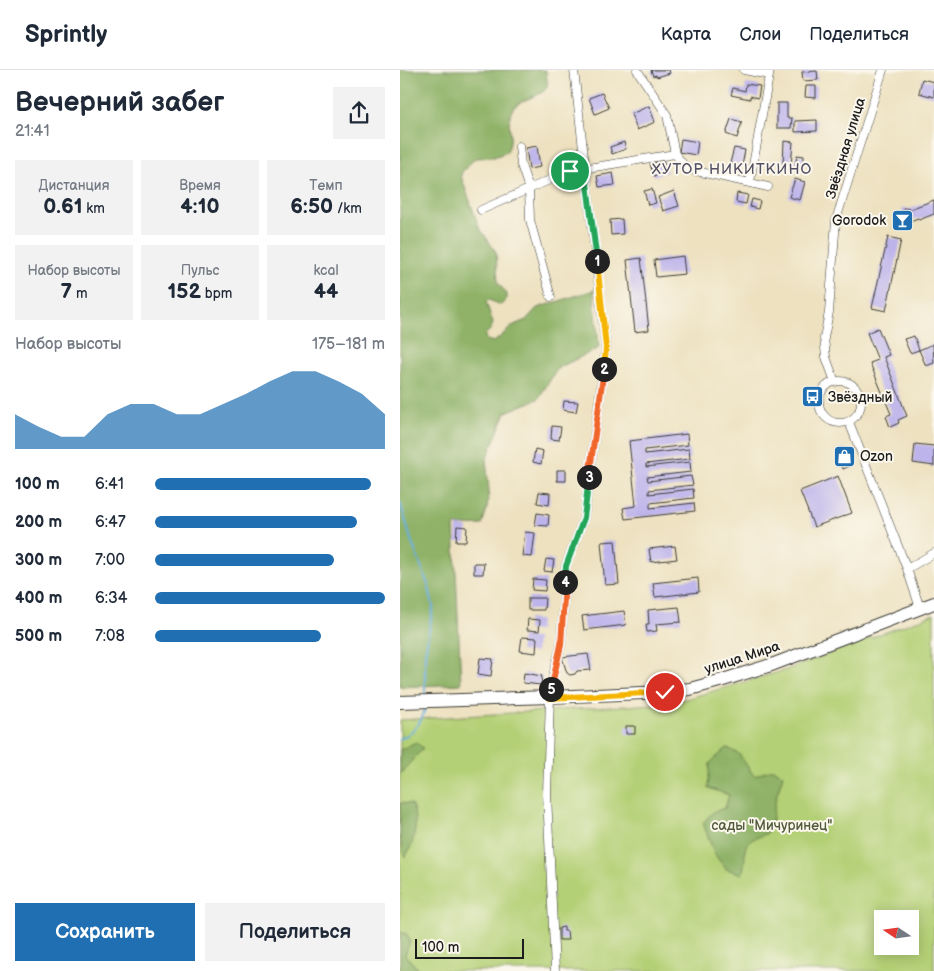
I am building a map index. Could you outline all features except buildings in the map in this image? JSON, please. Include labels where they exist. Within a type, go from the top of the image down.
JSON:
[{"type":"main road","name":"улица Мира","points":[[400,702],[550,698],[665,692],[690,688],[774,664],[934,602]]},
{"type":"street","points":[[555,971],[548,794],[550,698],[561,645],[566,566],[584,518],[606,348],[574,70]]},
{"type":"street","points":[[637,70],[667,116],[675,154],[687,168],[768,187]]},
{"type":"street","points":[[744,70],[769,73],[750,182]]},
{"type":"street","name":"Звёздная улица","points":[[835,382],[826,356],[824,338],[829,312],[836,220],[883,70]]},
{"type":"street","points":[[519,146],[521,165],[529,190],[530,220],[551,297]]},
{"type":"street","points":[[481,210],[570,171],[675,154]]},
{"type":"street","points":[[835,382],[843,382],[853,386],[860,397],[859,410],[849,422],[831,421],[822,412],[820,398],[822,392],[826,387],[835,382]]},
{"type":"street","points":[[849,422],[907,569],[920,608]]},
{"type":"street","points":[[907,569],[934,553]]},
{"type":"green space","points":[[400,70],[546,70],[547,86],[545,90],[515,106],[512,110],[509,120],[510,141],[507,152],[494,157],[475,158],[462,172],[461,176],[479,227],[496,252],[498,283],[507,294],[507,299],[501,305],[489,300],[486,302],[493,323],[491,329],[485,335],[486,340],[494,342],[514,325],[526,320],[537,308],[594,290],[599,348],[558,368],[538,399],[506,412],[486,460],[489,490],[487,509],[482,525],[454,526],[461,684],[400,687]]},
{"type":"green space","name":"сады \"Мичуринец\"","points":[[934,614],[934,971],[400,971],[400,720],[672,703],[786,670]]},
{"type":"green space","points":[[416,742],[423,748],[400,774],[400,750]]},
{"type":"green space","points":[[727,748],[739,754],[754,776],[773,769],[783,775],[776,797],[771,826],[766,834],[747,844],[742,874],[726,869],[715,855],[703,823],[713,812],[725,808],[729,795],[708,788],[710,763]]},
{"type":"green space","points":[[400,804],[411,804],[415,817],[415,831],[405,857],[400,839]]},
{"type":"green space","points":[[400,932],[407,934],[410,941],[405,955],[417,968],[415,971],[400,971]]},
{"type":"waterway","points":[[400,502],[412,543],[429,587],[433,607],[425,654],[425,696]]},
{"type":"waterway","points":[[400,739],[417,726],[425,706]]},
{"type":"place","name":"Gorodok","points":[[902,220]]},
{"type":"place","name":"Звёздный","points":[[812,397]]},
{"type":"place","name":"Ozon","points":[[844,456]]},
{"type":"district","name":"ХУТОР НИКИТКИНО","points":[[732,169]]},
{"type":"route","points":[[570,171],[585,169],[606,348],[584,518],[566,566],[561,645],[550,698],[665,692]]}]
